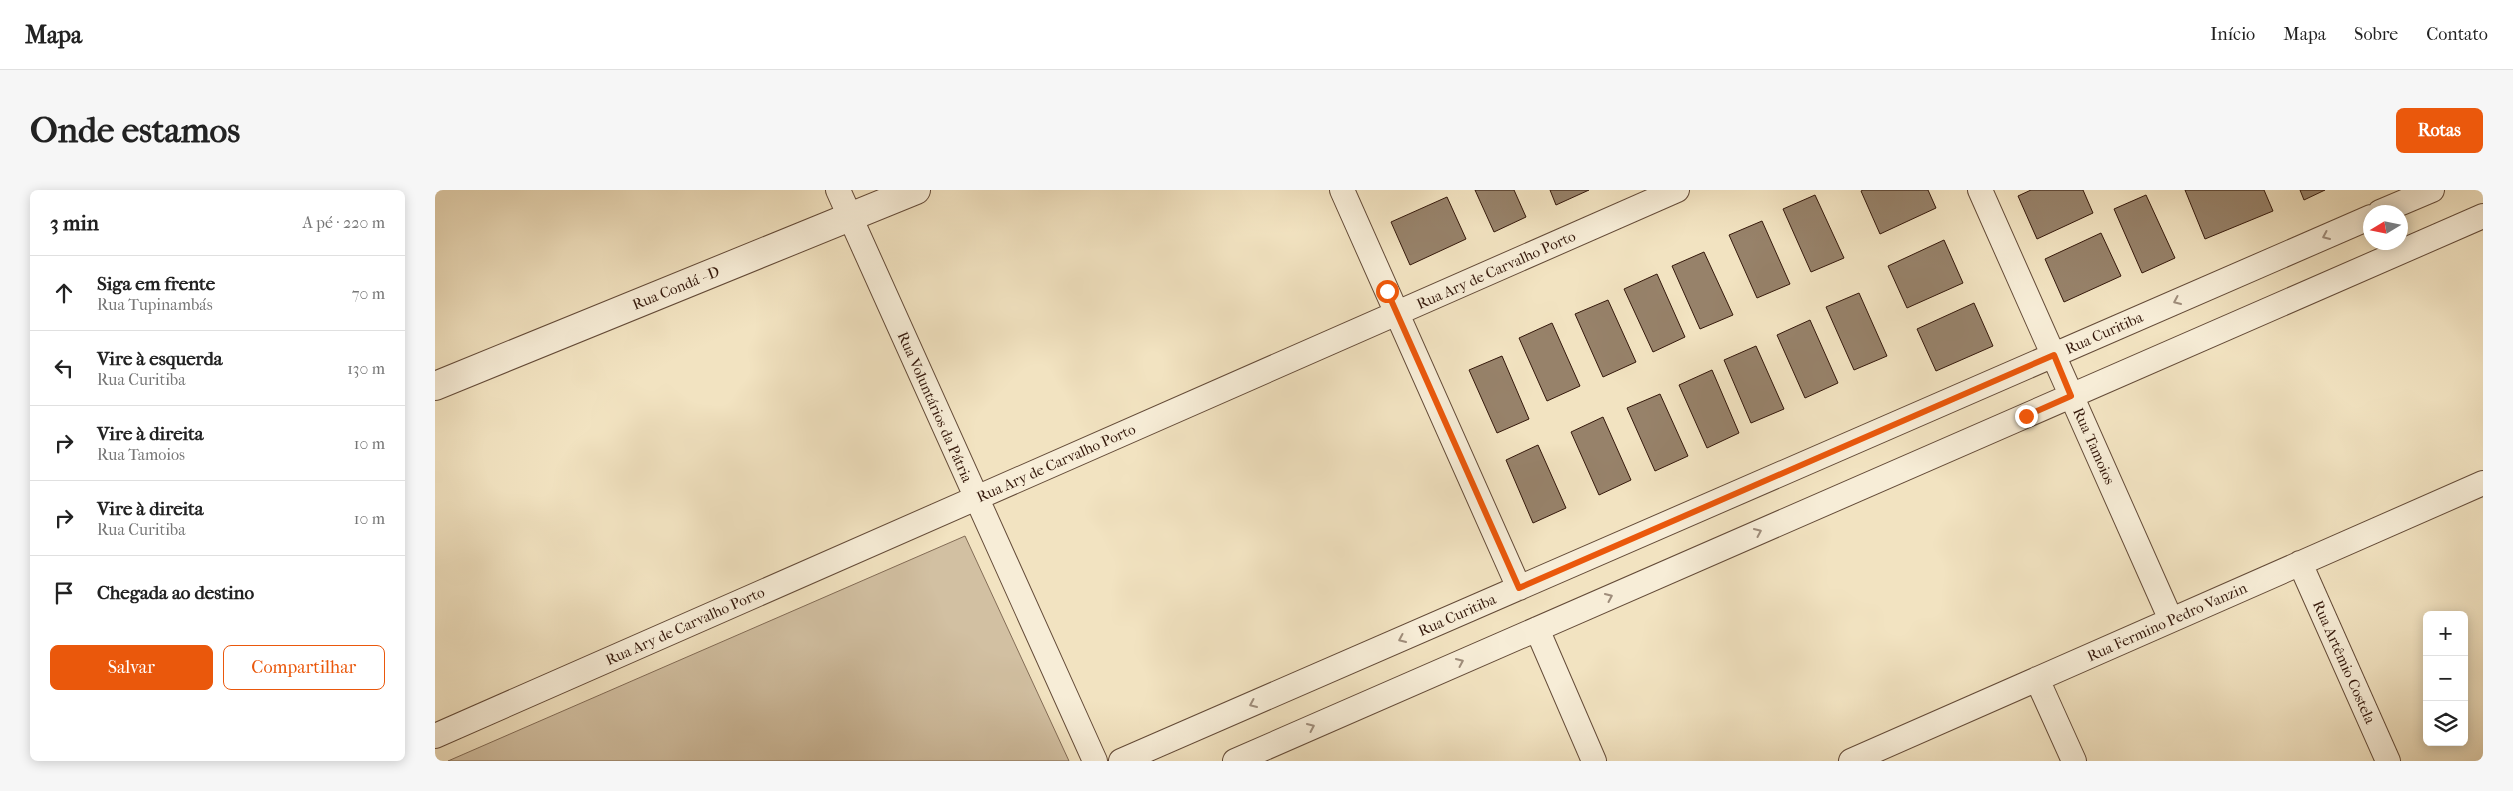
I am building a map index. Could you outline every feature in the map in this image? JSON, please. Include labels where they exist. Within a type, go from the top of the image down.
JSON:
[{"type":"street","name":"Rua Voluntários da Pátria","points":[[838,190],[1095,761]]},
{"type":"street","name":"Rua Condá - D","points":[[435,386],[916,190]]},
{"type":"street","points":[[1342,190],[1519,588]]},
{"type":"street","name":"Rua Ary de Carvalho Porto","points":[[437,729],[976,498],[1677,190]]},
{"type":"street","name":"Rua Tamoios","points":[[1981,190],[2171,620]]},
{"type":"street","points":[[2397,205],[2432,190]]},
{"type":"street","points":[[1235,761],[2483,216]]},
{"type":"street","name":"Rua Curitiba","points":[[1121,761],[2363,220]]},
{"type":"street","name":"Rua Fermino Pedro Vanzin","points":[[1851,761],[2483,483]]},
{"type":"street","name":"Rua Artêmio Costela","points":[[2300,563],[2389,761]]},
{"type":"street","points":[[1537,629],[1594,761]]},
{"type":"street","points":[[2037,679],[2074,761]]},
{"type":"shaded area","points":[[965,536],[1069,761],[448,761]]},
{"type":"building","points":[[1475,190],[1514,190],[1526,217],[1494,232]]},
{"type":"building","points":[[1550,190],[1589,190],[1556,205]]},
{"type":"building","points":[[1928,190],[1936,208],[1880,234],[1861,191]]},
{"type":"building","points":[[2031,190],[2083,190],[2093,213],[2037,239],[2018,196]]},
{"type":"building","points":[[2185,190],[2264,190],[2273,211],[2205,239]]},
{"type":"building","points":[[2300,190],[2325,190],[2304,200]]},
{"type":"building","points":[[1815,195],[1844,258],[1811,272],[1783,209]]},
{"type":"building","points":[[2146,195],[2175,258],[2142,273],[2114,209]]},
{"type":"building","points":[[1447,197],[1466,239],[1410,265],[1391,222]]},
{"type":"building","points":[[1762,221],[1790,284],[1757,298],[1729,235]]},
{"type":"building","points":[[2101,233],[2121,276],[2064,302],[2045,259]]},
{"type":"building","points":[[1944,240],[1963,283],[1907,308],[1888,266]]},
{"type":"building","points":[[1704,252],[1733,315],[1700,329],[1672,266]]},
{"type":"building","points":[[1657,274],[1685,337],[1653,352],[1624,289]]},
{"type":"building","points":[[1859,293],[1887,356],[1854,370],[1826,307]]},
{"type":"building","points":[[1608,300],[1636,362],[1603,377],[1575,314]]},
{"type":"building","points":[[1974,303],[1993,346],[1936,371],[1917,329]]},
{"type":"building","points":[[1810,320],[1838,383],[1805,398],[1777,335]]},
{"type":"building","points":[[1552,323],[1580,386],[1547,401],[1519,338]]},
{"type":"building","points":[[1756,346],[1784,409],[1751,423],[1724,360]]},
{"type":"building","points":[[1502,356],[1529,419],[1497,433],[1469,370]]},
{"type":"building","points":[[1712,370],[1739,433],[1707,448],[1679,385]]},
{"type":"building","points":[[1660,394],[1688,456],[1655,471],[1627,408]]},
{"type":"building","points":[[1603,417],[1631,480],[1599,495],[1571,432]]},
{"type":"building","points":[[1538,445],[1566,508],[1533,523],[1506,460]]},
{"type":"route","points":[[1387,291],[1519,588],[2054,355],[2071,396],[2026,416]]}]
